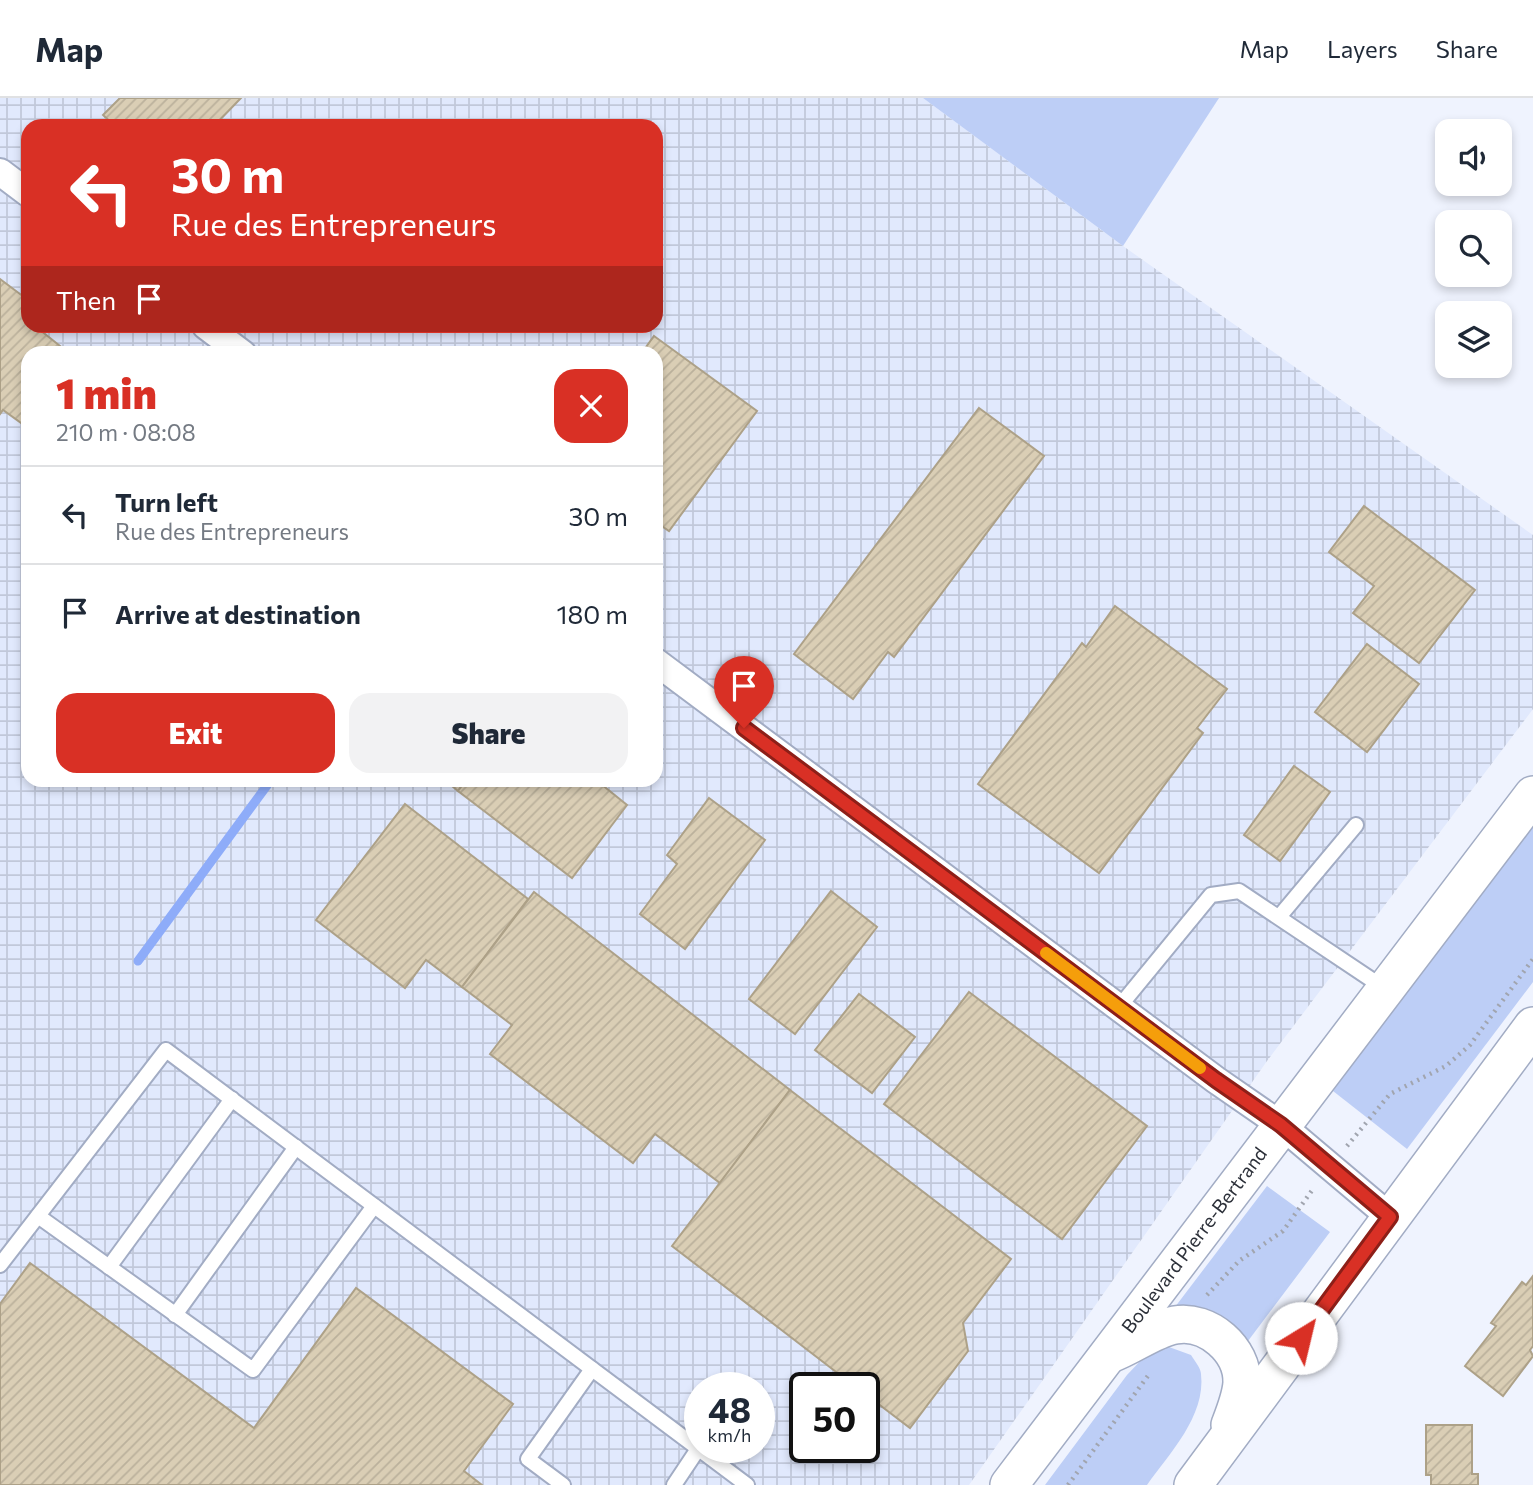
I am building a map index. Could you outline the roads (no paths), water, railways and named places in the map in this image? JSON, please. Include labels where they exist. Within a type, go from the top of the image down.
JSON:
[{"type":"main road","name":"Boulevard Pierre-Bertrand","points":[[1009,1485],[1533,795]]},
{"type":"main road","points":[[1194,1485],[1533,1026]]},
{"type":"main road","points":[[1105,1356],[1178,1324],[1207,1329],[1224,1341],[1239,1365],[1242,1384],[1223,1446]]},
{"type":"street","points":[[0,172],[21,188]]},
{"type":"street","points":[[215,333],[232,346]]},
{"type":"street","points":[[663,667],[1281,1125],[1390,1217]]},
{"type":"lane","points":[[1279,916],[1356,825]]},
{"type":"lane","points":[[1119,1007],[1211,895],[1239,891],[1385,989]]},
{"type":"lane","points":[[0,1265],[166,1050],[684,1438]]},
{"type":"lane","points":[[109,1267],[232,1099]]},
{"type":"lane","points":[[175,1315],[296,1147]]},
{"type":"lane","points":[[38,1216],[253,1370],[373,1206]]},
{"type":"lane","points":[[563,1485],[528,1459],[592,1369]]},
{"type":"lane","points":[[674,1485],[689,1463]]},
{"type":"lane","points":[[717,1463],[747,1485]]},
{"type":"waterway","points":[[138,961],[266,787]]}]
